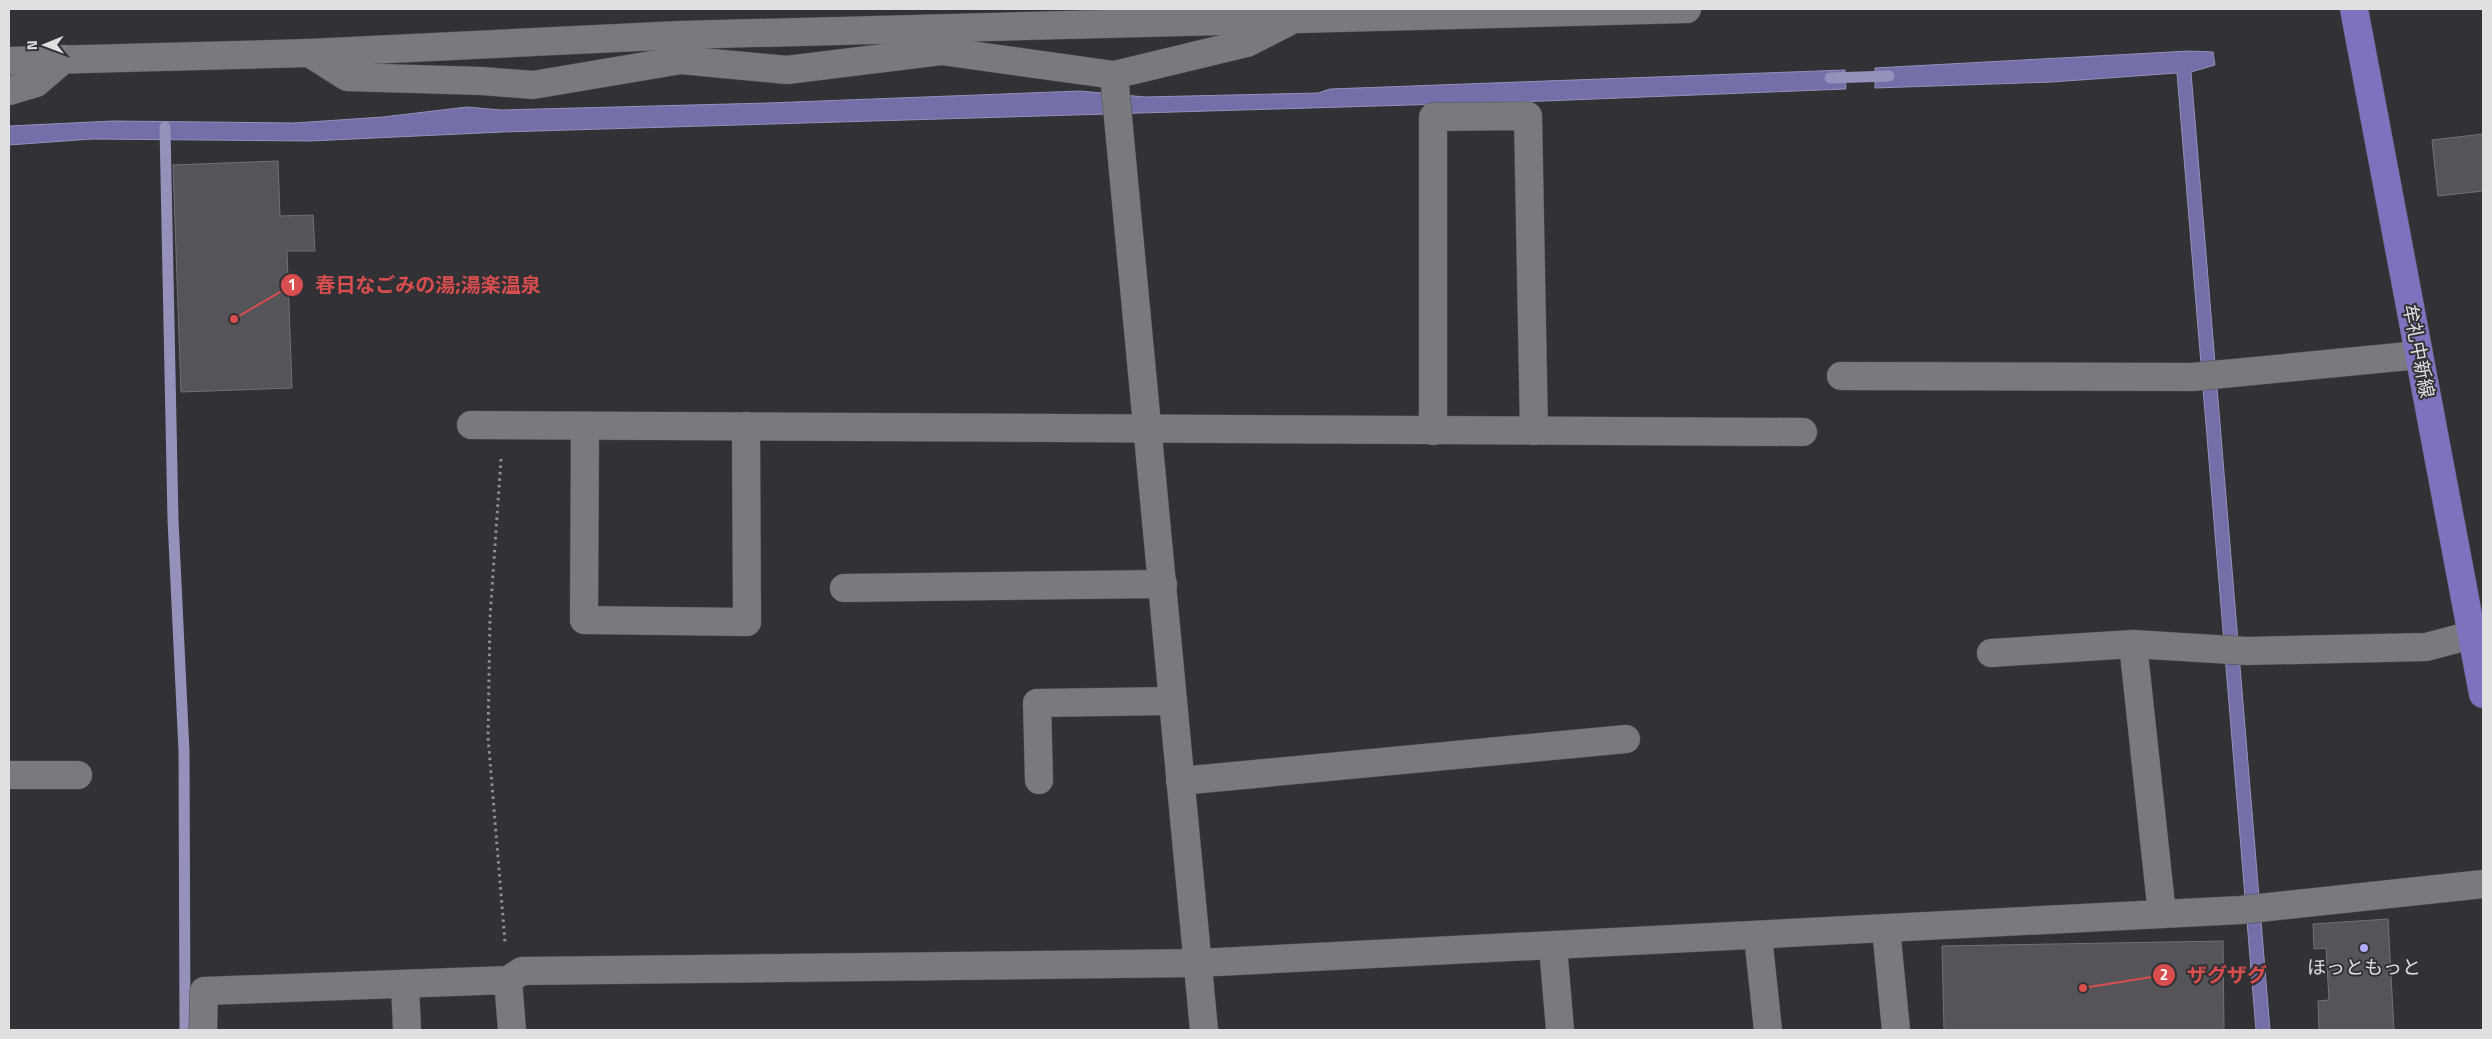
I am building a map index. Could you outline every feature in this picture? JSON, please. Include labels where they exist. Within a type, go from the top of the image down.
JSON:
[{"type":"main road","name":"牟礼中新線","points":[[2354,9],[2482,686]]},
{"type":"street","points":[[9,61],[309,53],[681,47],[940,39],[1296,18],[1686,9]]},
{"type":"street","points":[[309,53],[348,77],[482,81],[533,85],[681,47],[787,70],[940,39],[1114,75],[1247,43],[1296,18]]},
{"type":"street","points":[[9,90],[36,83],[64,59]]},
{"type":"street","points":[[1114,75],[1204,1030]]},
{"type":"street","points":[[1433,431],[1433,117],[1528,116],[1534,431]]},
{"type":"street","points":[[1841,376],[2192,377],[2419,355]]},
{"type":"street","points":[[471,426],[1803,432]]},
{"type":"street","points":[[584,427],[584,620],[747,622],[746,426]]},
{"type":"street","points":[[844,588],[1163,584]]},
{"type":"street","points":[[1991,653],[2133,644],[2247,651],[2426,647],[2472,635]]},
{"type":"street","points":[[2133,644],[2162,914]]},
{"type":"street","points":[[1040,780],[1037,703],[1173,701]]},
{"type":"street","points":[[1180,781],[1626,739]]},
{"type":"street","points":[[9,774],[78,775]]},
{"type":"street","points":[[204,1030],[204,991],[508,980],[522,971],[1198,963],[1758,936],[2254,909],[2483,884]]},
{"type":"street","points":[[1886,929],[1896,1030]]},
{"type":"street","points":[[1758,936],[1768,1030]]},
{"type":"street","points":[[1554,946],[1560,1030]]},
{"type":"street","points":[[508,980],[512,1030]]},
{"type":"street","points":[[405,984],[407,1030]]},
{"type":"path","points":[[503,426],[490,617],[488,737],[508,980]]},
{"type":"shaded area","points":[[2189,51],[2213,52],[2215,65],[2191,72],[2270,1030],[2256,1030],[2177,73],[2052,82],[1875,88],[1875,68]]},
{"type":"shaded area","points":[[1845,70],[1846,89],[1544,101],[503,132],[310,141],[92,139],[9,145],[9,126],[113,121],[294,123],[383,117],[467,107],[501,110],[768,103],[1080,91],[1145,97],[1318,93],[1330,89]]},
{"type":"building","points":[[2483,134],[2483,191],[2438,196],[2432,140]]},
{"type":"building","points":[[278,161],[280,216],[313,215],[315,251],[287,251],[292,388],[181,392],[173,165]]},
{"type":"building","points":[[2388,919],[2394,1030],[2319,1030],[2318,1001],[2329,1000],[2326,948],[2314,949],[2313,924]]},
{"type":"building","points":[[2223,941],[2224,1030],[1944,1030],[1942,946]]},
{"type":"waterway","points":[[1830,78],[1889,76]]},
{"type":"waterway","points":[[165,127],[173,520],[184,751],[185,1030]]},
{"type":"place","name":"春日なごみの湯;湯楽温泉","points":[[234,319]]},
{"type":"place","name":"ほっともっと","points":[[2364,948]]},
{"type":"place","name":"ザグザグ","points":[[2083,988]]}]
